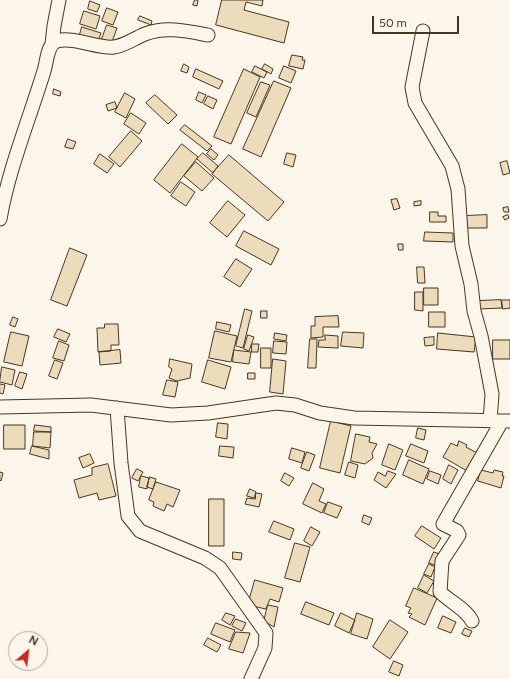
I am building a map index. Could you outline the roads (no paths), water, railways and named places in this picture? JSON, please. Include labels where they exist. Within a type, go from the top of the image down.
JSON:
[{"type":"street","points":[[0,219],[5,193],[31,115],[47,62],[49,49],[52,44],[59,0]]},
{"type":"street","points":[[52,44],[57,41],[66,41],[114,47],[158,30],[179,30],[208,35]]},
{"type":"street","points":[[423,31],[412,87],[416,103],[452,166],[458,189],[462,246],[471,284],[474,311],[482,336],[492,394],[501,421],[443,524],[456,531],[459,535],[442,561],[440,592],[448,600],[465,611],[472,621]]},
{"type":"street","points":[[0,406],[91,405],[171,415],[208,413],[276,403],[295,405],[320,413],[354,418],[501,421]]},
{"type":"street","points":[[118,408],[121,463],[128,516],[140,531],[206,558],[220,568],[266,632],[265,648],[251,679]]}]
